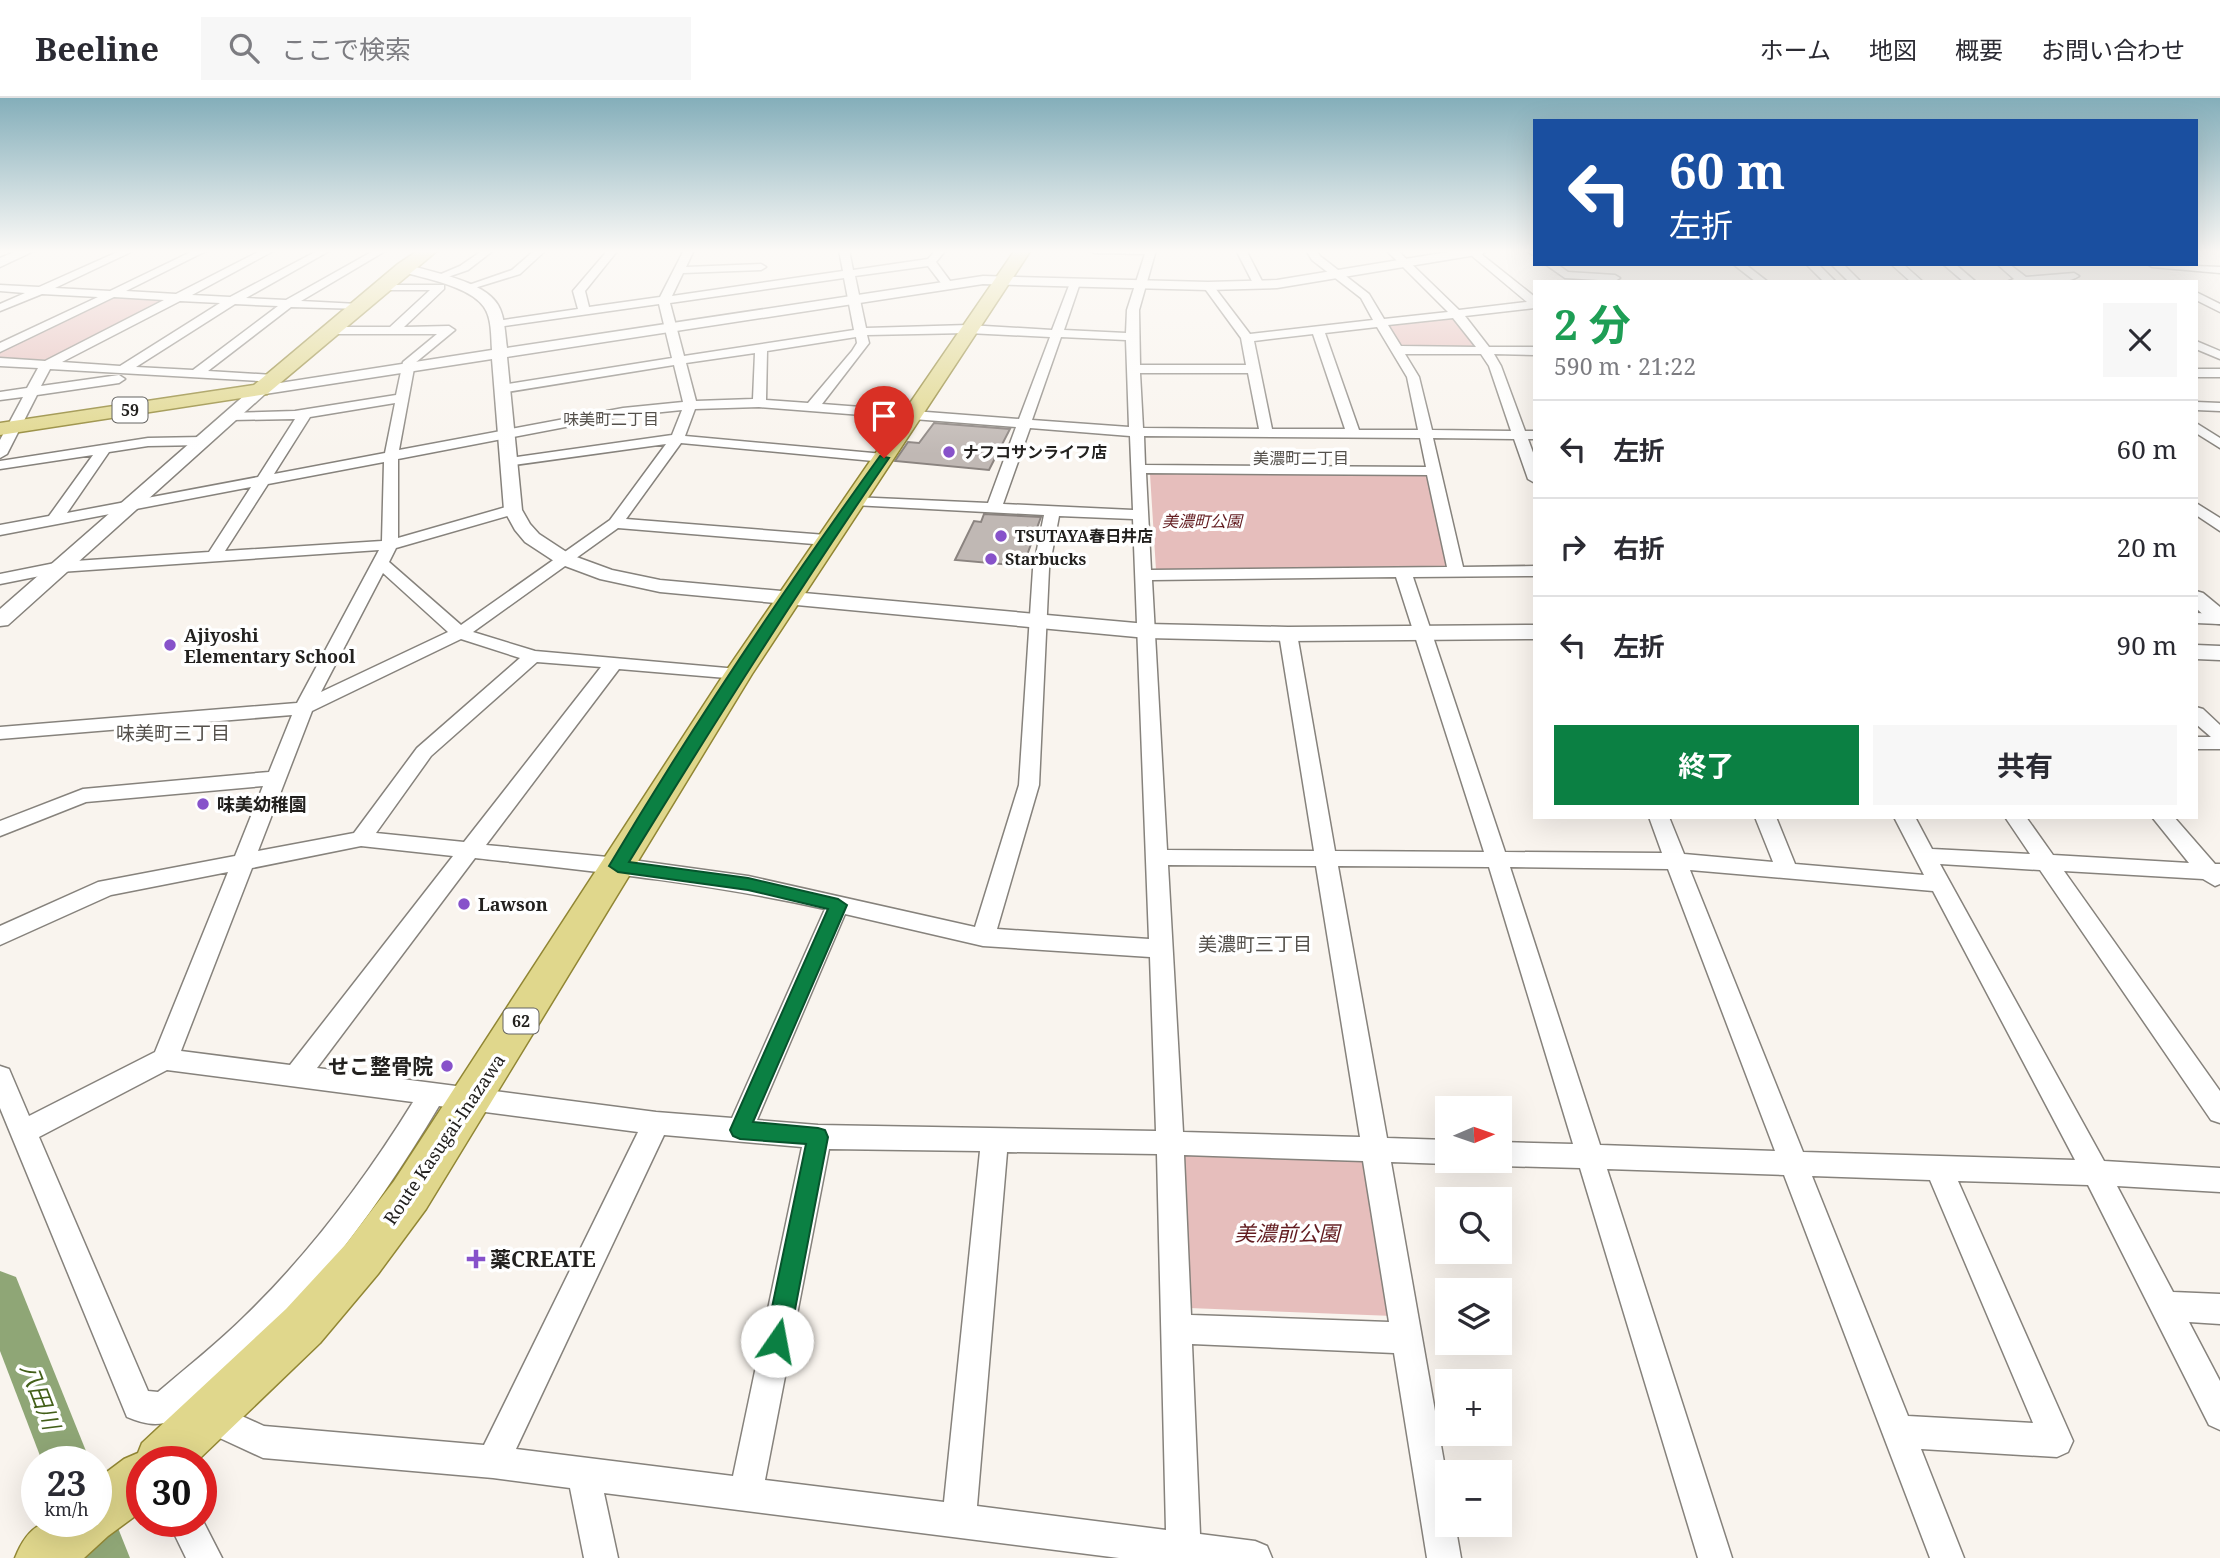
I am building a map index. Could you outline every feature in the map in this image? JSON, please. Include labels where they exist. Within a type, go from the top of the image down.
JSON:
[{"type":"main road","points":[[267,384],[345,318]]},
{"type":"main road","name":"Route Kasugai-Inazawa","points":[[112,1500],[212,1413],[303,1326],[362,1259],[410,1195],[737,674],[976,318]]},
{"type":"main road","name":"59","points":[[7,428],[267,384]]},
{"type":"street","points":[[0,348],[61,318]]},
{"type":"street","points":[[0,454],[7,428],[45,366],[137,318]]},
{"type":"street","points":[[122,370],[204,318]]},
{"type":"street","points":[[196,374],[269,318]]},
{"type":"street","points":[[393,331],[409,318]]},
{"type":"street","points":[[495,318],[513,510],[532,538],[564,559],[607,575],[660,586],[1147,631],[1288,634],[1533,632]]},
{"type":"street","points":[[497,324],[540,318]]},
{"type":"street","points":[[0,733],[304,708],[460,633],[615,523],[677,439],[690,405],[669,318]]},
{"type":"street","points":[[0,362],[196,374],[267,384],[410,367],[734,318]]},
{"type":"street","points":[[812,407],[858,353],[863,343],[859,318]]},
{"type":"street","points":[[994,508],[1062,318]]},
{"type":"street","points":[[1133,318],[1178,1329],[1184,1554]]},
{"type":"street","points":[[1232,318],[1247,338],[1266,432]]},
{"type":"street","points":[[1377,318],[1413,377],[1456,572]]},
{"type":"street","points":[[1247,338],[1422,318]]},
{"type":"street","points":[[1461,318],[1495,366],[1533,473]]},
{"type":"street","points":[[501,389],[862,332],[968,329],[1132,337]]},
{"type":"street","points":[[165,1059],[304,708],[390,545],[391,456],[409,362],[449,330],[329,331]]},
{"type":"street","points":[[1318,331],[1353,433]]},
{"type":"street","points":[[2198,346],[2220,355]]},
{"type":"street","points":[[759,403],[761,347]]},
{"type":"street","points":[[1396,350],[1533,351]]},
{"type":"street","points":[[1134,369],[1253,369]]},
{"type":"street","points":[[0,397],[163,372]]},
{"type":"street","points":[[2198,373],[2220,373]]},
{"type":"street","points":[[0,620],[267,384]]},
{"type":"street","points":[[231,416],[306,413],[401,398]]},
{"type":"street","points":[[0,530],[624,412],[690,405],[759,403],[1136,432],[1533,435]]},
{"type":"street","points":[[2198,407],[2220,407]]},
{"type":"street","points":[[215,555],[306,413]]},
{"type":"street","points":[[2198,429],[2220,447]]},
{"type":"street","points":[[507,462],[677,439],[884,458]]},
{"type":"street","points":[[0,465],[148,442],[203,440]]},
{"type":"street","points":[[2198,449],[2220,447]]},
{"type":"street","points":[[54,520],[104,449]]},
{"type":"street","points":[[1138,469],[1432,471]]},
{"type":"street","points":[[853,501],[1140,515]]},
{"type":"street","points":[[2198,509],[2220,526]]},
{"type":"street","points":[[0,579],[60,567],[390,545],[513,510]]},
{"type":"street","points":[[983,937],[1029,785],[1041,569],[1052,511]]},
{"type":"street","points":[[615,523],[826,540]]},
{"type":"street","points":[[381,563],[460,633],[533,656],[737,674]]},
{"type":"street","points":[[1144,575],[1533,571]]},
{"type":"street","points":[[1403,573],[1497,859],[1715,1558]]},
{"type":"street","points":[[2198,599],[2220,618]]},
{"type":"street","points":[[2198,618],[2220,618]]},
{"type":"street","points":[[1288,634],[1444,1558]]},
{"type":"street","points":[[2198,652],[2220,653]]},
{"type":"street","points":[[361,839],[424,752],[533,656]]},
{"type":"street","points":[[295,1077],[614,663]]},
{"type":"street","points":[[2198,715],[2220,735]]},
{"type":"street","points":[[2198,743],[2220,743]]},
{"type":"street","points":[[0,829],[83,796],[276,778]]},
{"type":"street","points":[[1660,819],[1947,1558]]},
{"type":"street","points":[[1766,819],[1787,870]]},
{"type":"street","points":[[1905,819],[2095,1173],[2220,1414]]},
{"type":"street","points":[[2016,819],[2220,1111]]},
{"type":"street","points":[[2164,819],[2217,876]]},
{"type":"street","points":[[0,936],[106,888],[361,839],[618,866],[748,884],[983,937],[1162,950]]},
{"type":"street","points":[[1925,856],[2217,876]]},
{"type":"street","points":[[1158,857],[1675,861],[1940,884]]},
{"type":"street","points":[[740,1130],[838,905]]},
{"type":"street","points":[[24,1132],[165,1059],[656,1123],[818,1137],[1170,1143],[1435,1152]]},
{"type":"street","points":[[0,1077],[138,1406],[163,1409],[269,1314],[358,1206],[399,1150],[432,1094]]},
{"type":"street","points":[[493,1462],[656,1123]]},
{"type":"street","points":[[746,1494],[818,1137]]},
{"type":"street","points":[[959,1521],[995,1140]]},
{"type":"street","points":[[1512,1154],[2095,1173],[2220,1180]]},
{"type":"street","points":[[1899,1432],[2057,1441],[1939,1168]]},
{"type":"street","points":[[2164,1306],[2220,1309]]},
{"type":"street","points":[[1178,1329],[1405,1338]]},
{"type":"street","points":[[212,1413],[222,1423],[263,1442],[493,1462],[959,1521],[1184,1554],[1255,1558]]},
{"type":"street","points":[[584,1474],[601,1558]]},
{"type":"street","points":[[194,1537],[205,1558]]},
{"type":"green space","points":[[66,318],[129,318],[47,360],[0,359],[0,350]]},
{"type":"green space","points":[[1453,318],[1478,347],[1399,347],[1387,326]]},
{"type":"green space","name":"美濃町公園","points":[[1150,474],[1428,475],[1448,567],[1160,572],[1156,570]]},
{"type":"green space","name":"美濃前公園","points":[[1181,1150],[1368,1157],[1393,1316],[1189,1308]]},
{"type":"building","name":"ナフコサンライフ店","points":[[934,423],[1010,429],[989,470],[895,461],[908,442],[919,443]]},
{"type":"building","name":"TSUTAYA春日井店","points":[[984,514],[1041,517],[1023,566],[955,560],[974,521],[981,522]]},
{"type":"waterway","name":"八田川","points":[[0,1292],[60,1446]]},
{"type":"waterway","name":"八田川","points":[[96,1537],[104,1558]]},
{"type":"place","name":"ナフコサンライフ店","points":[[949,452]]},
{"type":"place","name":"TSUTAYA春日井店","points":[[1001,536]]},
{"type":"place","name":"Starbucks","points":[[991,559]]},
{"type":"place","name":"Ajiyoshi Elementary School","points":[[170,645]]},
{"type":"place","name":"味美幼稚園","points":[[203,804]]},
{"type":"place","name":"Lawson","points":[[464,904]]},
{"type":"place","name":"せこ整骨院","points":[[447,1066]]},
{"type":"place","name":"薬CREATE","points":[[476,1259]]},
{"type":"district","name":"味美町二丁目","points":[[611,419]]},
{"type":"district","name":"美濃町二丁目","points":[[1301,458]]},
{"type":"district","name":"味美町三丁目","points":[[173,733]]},
{"type":"district","name":"美濃町三丁目","points":[[1255,944]]},
{"type":"route","points":[[777,1341],[818,1137],[740,1130],[838,905],[748,884],[618,866],[737,674],[884,458]]}]
